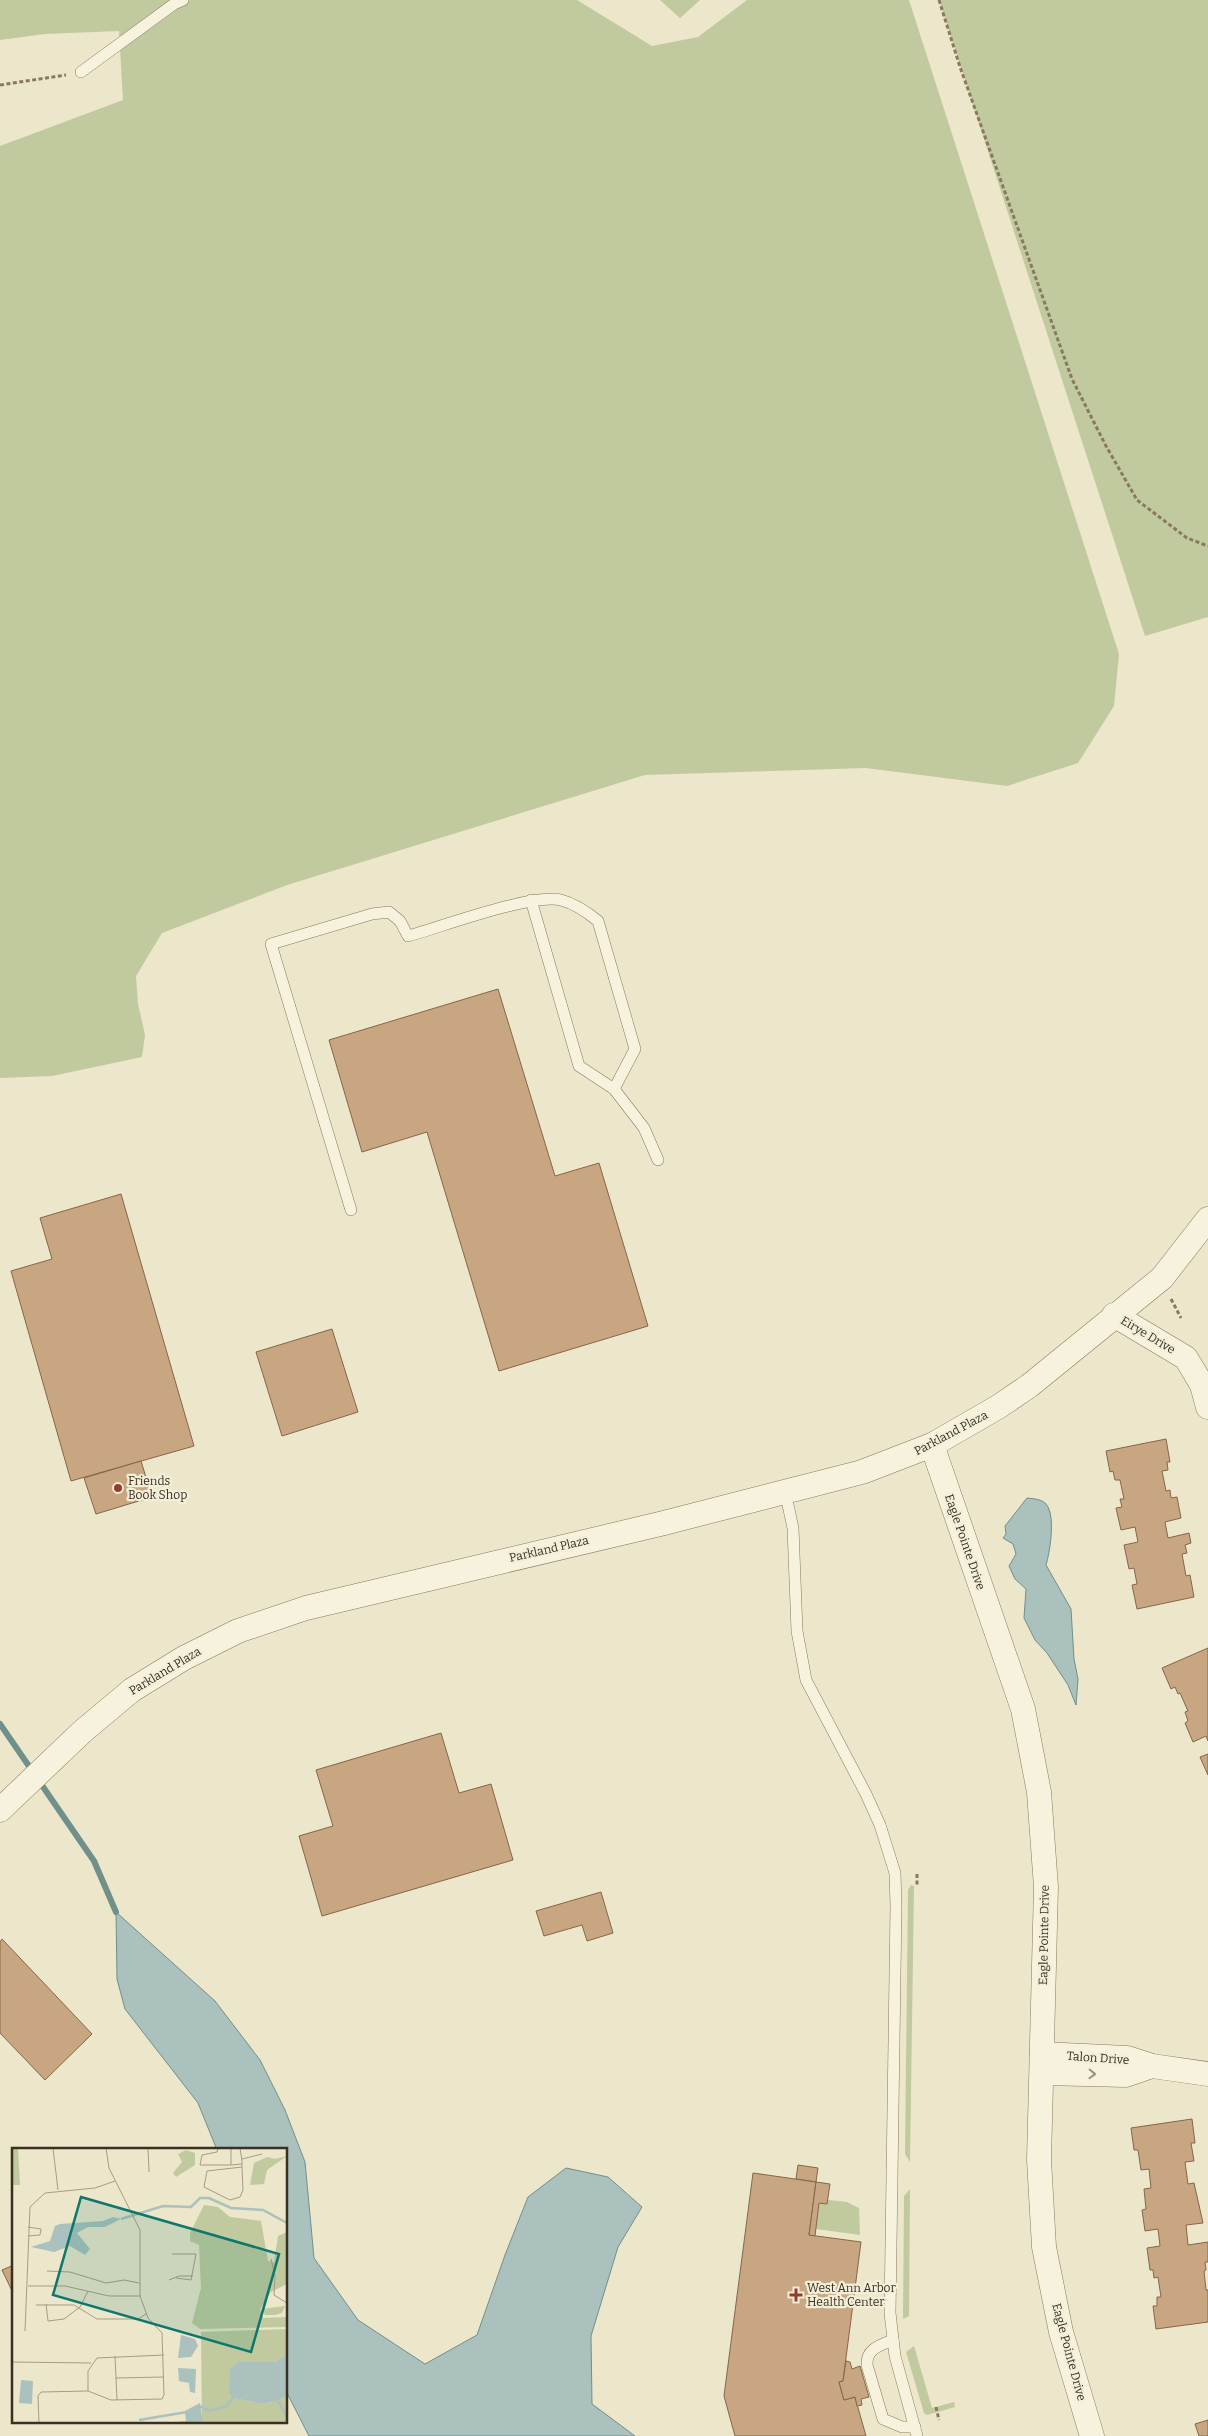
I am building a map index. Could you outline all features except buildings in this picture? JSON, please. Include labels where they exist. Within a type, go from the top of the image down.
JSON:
[{"type":"street","name":"Parkland Plaza","points":[[4,1806],[112,1706],[154,1674],[211,1644],[269,1619],[306,1608],[870,1469],[932,1445],[998,1407],[1029,1386],[1114,1315],[1162,1278],[1208,1219]]},
{"type":"street","name":"Eirye Drive","points":[[1114,1315],[1186,1358],[1202,1385],[1208,1407]]},
{"type":"street","name":"Eagle Pointe Drive","points":[[932,1445],[1023,1709],[1039,1792],[1046,1887],[1043,2063],[1039,2160],[1044,2248],[1061,2332],[1092,2436]]},
{"type":"street","name":"Talon Drive","points":[[1043,2063],[1126,2075],[1152,2066],[1208,2074]]},
{"type":"lane","points":[[81,72],[182,0]]},
{"type":"lane","points":[[351,1210],[271,944],[372,914],[389,912],[400,921],[408,936],[531,900],[560,900],[583,908],[598,921],[635,1048],[614,1089]]},
{"type":"lane","points":[[531,900],[579,1066],[614,1089],[644,1128],[658,1160]]},
{"type":"lane","points":[[786,1491],[793,1528],[797,1631],[806,1680],[866,1794],[888,1848],[895,1873],[890,2313],[895,2356],[916,2431]]},
{"type":"lane","points":[[893,2340],[872,2349],[866,2358],[867,2365],[883,2419],[916,2431]]},
{"type":"path","points":[[939,0],[960,67],[1072,379],[1106,446],[1137,500],[1187,538],[1208,546]]},
{"type":"path","points":[[0,85],[81,72]]},
{"type":"path","points":[[917,1874],[917,1886]]},
{"type":"path","points":[[936,2407],[939,2420]]},
{"type":"green space","points":[[0,0],[577,0],[652,46],[698,37],[747,0],[909,0],[1119,654],[1114,706],[1078,763],[1007,786],[866,768],[645,775],[287,885],[162,933],[136,976],[138,1004],[145,1035],[142,1057],[52,1076],[0,1078],[0,146],[123,100],[119,31],[45,34],[0,40]]},
{"type":"green space","points":[[660,0],[700,0],[680,18]]},
{"type":"green space","points":[[939,0],[1208,0],[1208,617],[1145,636]]},
{"type":"green space","points":[[911,1885],[914,1886],[910,2162],[905,2154],[908,1890]]},
{"type":"green space","points":[[910,2189],[909,2316],[903,2319],[904,2196]]},
{"type":"green space","points":[[820,2199],[847,2202],[859,2208],[860,2235],[816,2229]]},
{"type":"green space","points":[[914,2346],[932,2408],[954,2402],[955,2407],[927,2415],[924,2413],[906,2352]]},
{"type":"water","points":[[1027,1498],[1044,1502],[1050,1512],[1051,1536],[1046,1565],[1071,1609],[1074,1659],[1078,1679],[1076,1705],[1068,1685],[1047,1653],[1035,1640],[1024,1618],[1026,1589],[1015,1579],[1009,1566],[1016,1554],[1013,1544],[1003,1538],[1006,1534],[1005,1526]]},
{"type":"water","points":[[116,1912],[215,2001],[260,2060],[285,2110],[305,2162],[314,2258],[358,2320],[425,2364],[477,2335],[528,2197],[566,2168],[608,2177],[642,2207],[618,2247],[591,2336],[592,2404],[635,2436],[309,2436],[288,2395],[288,2148],[216,2148],[198,2103],[125,2009],[117,1979]]},
{"type":"waterway","points":[[0,1724],[33,1772]]},
{"type":"waterway","points":[[39,1781],[94,1861],[116,1912]]},
{"type":"place","name":"Friends Book Shop","points":[[118,1488]]},
{"type":"place","name":"West Ann Arbor Health Center","points":[[796,2295]]}]
